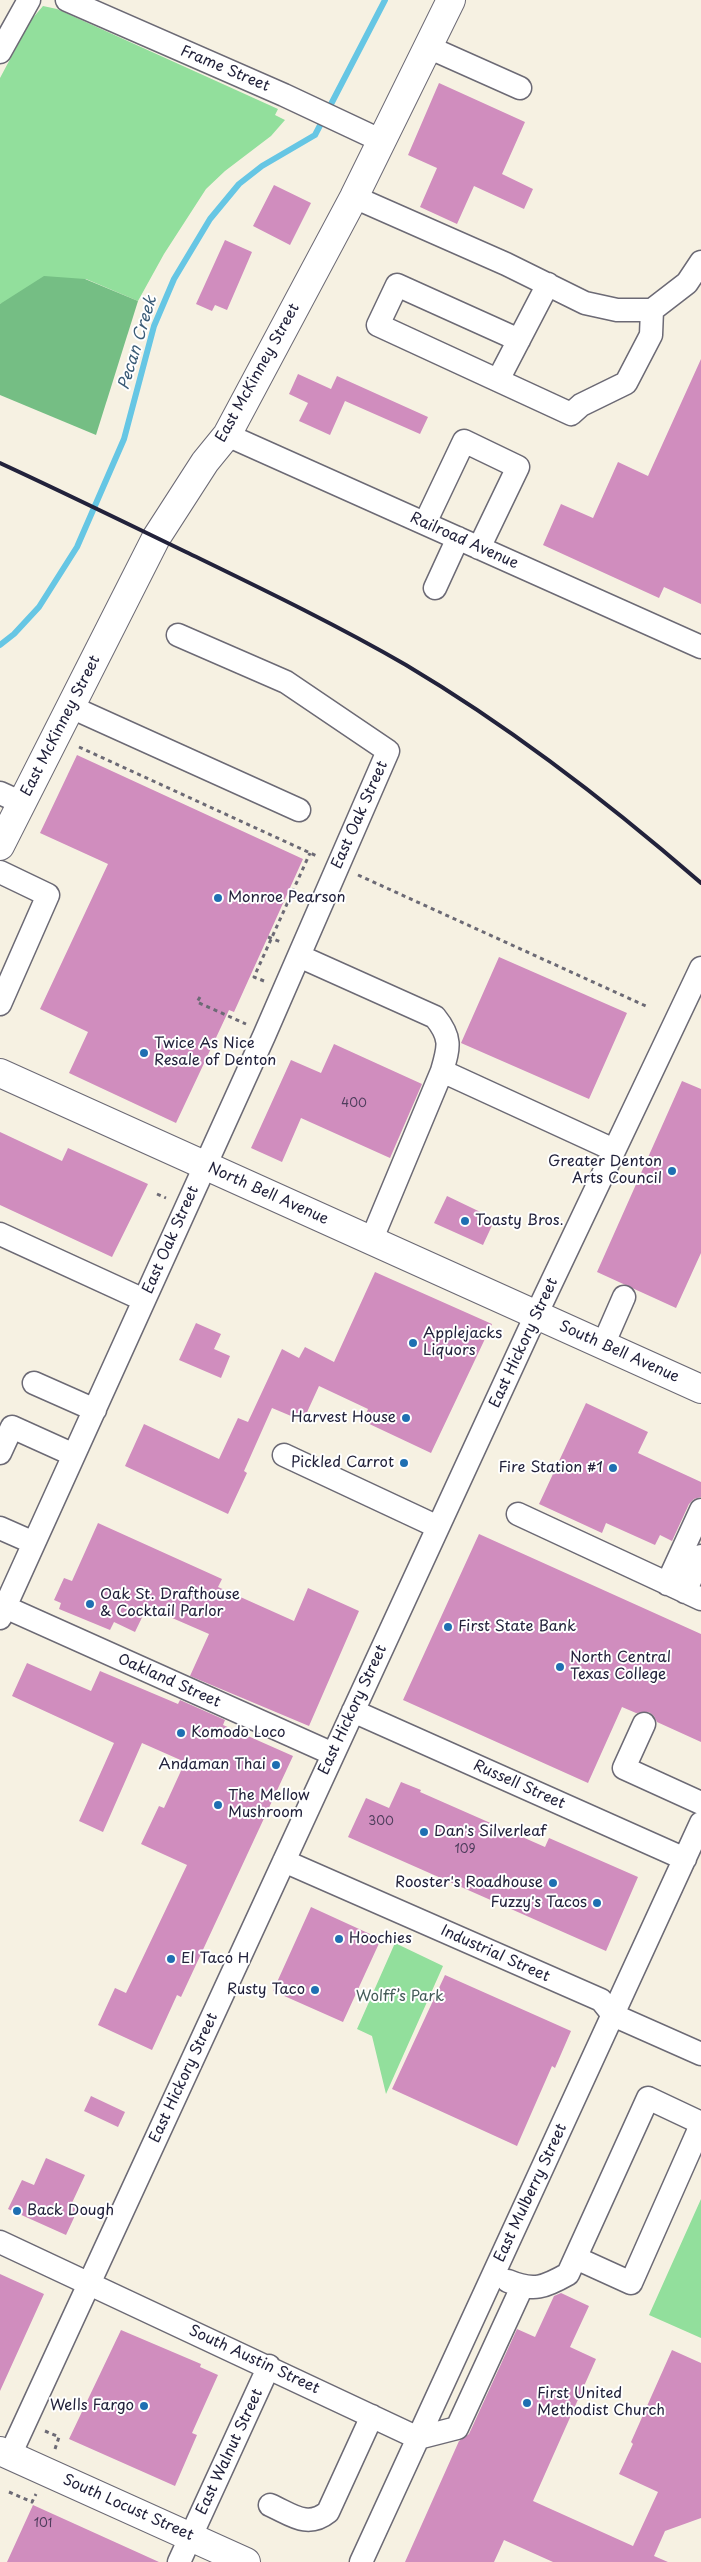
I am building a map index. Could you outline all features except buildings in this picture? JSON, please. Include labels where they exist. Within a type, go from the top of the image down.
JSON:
[{"type":"main road","name":"East McKinney Street","points":[[0,846],[11,798],[71,707],[156,538],[205,462],[226,435],[354,197],[451,0]]},
{"type":"main road","name":"North Bell Avenue","points":[[0,1073],[536,1315]]},
{"type":"main road","name":"South Bell Avenue","points":[[536,1315],[701,1389]]},
{"type":"main road","name":"South Locust Street","points":[[5,2468],[191,2537],[246,2562]]},
{"type":"street","points":[[0,52],[29,0]]},
{"type":"street","name":"Frame Street","points":[[66,0],[284,95],[382,141]]},
{"type":"street","points":[[428,47],[520,88]]},
{"type":"street","points":[[354,197],[593,305],[617,310],[652,310],[687,283],[701,262]]},
{"type":"street","points":[[498,380],[548,284]]},
{"type":"street","points":[[519,340],[397,286],[378,325],[571,414],[581,405],[626,384],[651,335],[652,310]]},
{"type":"street","name":"Railroad Avenue","points":[[226,435],[701,647]]},
{"type":"street","points":[[425,523],[464,441],[518,467],[480,548]]},
{"type":"street","points":[[435,588],[458,538]]},
{"type":"street","name":"East Oak Street","points":[[3,1612],[299,956],[388,751],[286,682],[178,635]]},
{"type":"street","points":[[71,707],[299,810]]},
{"type":"street","points":[[0,872],[48,895],[0,1004]]},
{"type":"street","points":[[299,956],[435,1017],[445,1030],[449,1047],[442,1071],[371,1241]]},
{"type":"street","name":"East Hickory Street","points":[[5,2468],[536,1315],[699,977]]},
{"type":"street","points":[[442,1071],[614,1150]]},
{"type":"street","points":[[0,1234],[144,1300]]},
{"type":"street","points":[[603,1345],[624,1297]]},
{"type":"street","points":[[34,1383],[95,1410]]},
{"type":"street","points":[[0,1453],[12,1427],[74,1455]]},
{"type":"street","points":[[284,1455],[438,1527]]},
{"type":"street","points":[[684,1592],[701,1510]]},
{"type":"street","points":[[518,1514],[684,1592]]},
{"type":"street","points":[[0,1528],[34,1543]]},
{"type":"street","points":[[684,1592],[701,1556]]},
{"type":"street","name":"Oakland Street","points":[[3,1612],[334,1754]]},
{"type":"street","name":"Russell Street","points":[[353,1711],[685,1859]]},
{"type":"street","points":[[644,1724],[624,1768],[701,1803]]},
{"type":"street","name":"East Mulberry Street","points":[[361,2562],[701,1823]]},
{"type":"street","name":"Industrial Street","points":[[284,1861],[601,2000],[613,2015],[701,2054]]},
{"type":"street","points":[[493,2275],[522,2287],[544,2287],[568,2274],[648,2098],[701,2124],[631,2282],[576,2258]]},
{"type":"street","name":"South Austin Street","points":[[0,2242],[269,2366],[418,2438]]},
{"type":"street","points":[[418,2438],[457,2428],[522,2287]]},
{"type":"street","name":"East Walnut Street","points":[[179,2562],[269,2366]]},
{"type":"street","points":[[270,2505],[304,2520],[318,2520],[328,2512],[372,2416]]},
{"type":"path","points":[[79,747],[325,860]]},
{"type":"path","points":[[268,983],[254,977],[269,937],[310,853]]},
{"type":"path","points":[[355,874],[648,1007]]},
{"type":"path","points":[[269,937],[281,942]]},
{"type":"path","points":[[200,997],[197,1002],[249,1025]]},
{"type":"path","points":[[157,1194],[166,1198]]},
{"type":"path","points":[[39,2428],[59,2437],[52,2457]]},
{"type":"path","points":[[5,2468],[32,2502]]},
{"type":"green space","points":[[43,6],[57,9],[278,109],[275,115],[285,120],[271,136],[225,171],[206,189],[164,254],[138,301],[86,279],[0,304],[0,78],[31,20]]},
{"type":"green space","points":[[44,276],[85,279],[138,301],[96,435],[0,395],[0,304]]},
{"type":"green space","name":"Wolff’s Park","points":[[395,1943],[443,1966],[386,2094],[372,2036],[357,2029]]},
{"type":"green space","points":[[701,2199],[701,2338],[649,2315]]},
{"type":"waterway","name":"Pecan Creek","points":[[0,645],[14,634],[39,607],[77,547],[124,439],[154,326],[174,279],[210,219],[239,184],[262,166],[315,135],[385,0]]},
{"type":"railway","points":[[0,463],[269,593],[406,665],[484,714],[559,768],[631,824],[701,883]]},
{"type":"place","name":"Monroe Pearson","points":[[218,898]]},
{"type":"place","name":"Twice As Nice Resale of Denton","points":[[144,1053]]},
{"type":"place","name":"Greater Denton Arts Council","points":[[672,1171]]},
{"type":"place","name":"Toasty Bros.","points":[[465,1221]]},
{"type":"place","name":"Applejacks Liquors","points":[[413,1343]]},
{"type":"place","name":"Harvest House","points":[[406,1418]]},
{"type":"place","name":"Pickled Carrot","points":[[404,1463]]},
{"type":"place","name":"Fire Station #1","points":[[613,1468]]},
{"type":"place","name":"Oak St. Drafthouse & Cocktail Parlor","points":[[90,1604]]},
{"type":"place","name":"First State Bank","points":[[448,1627]]},
{"type":"place","name":"North Central Texas College","points":[[560,1667]]},
{"type":"place","name":"Komodo Loco","points":[[181,1733]]},
{"type":"place","name":"Andaman Thai","points":[[276,1765]]},
{"type":"place","name":"The Mellow Mushroom","points":[[218,1805]]},
{"type":"place","name":"Dan's Silverleaf","points":[[424,1832]]},
{"type":"place","name":"Rooster's Roadhouse","points":[[553,1883]]},
{"type":"place","name":"Fuzzy's Tacos","points":[[597,1903]]},
{"type":"place","name":"Hoochies","points":[[339,1939]]},
{"type":"place","name":"El Taco H","points":[[171,1959]]},
{"type":"place","name":"Rusty Taco","points":[[315,1990]]},
{"type":"place","name":"Back Dough","points":[[17,2211]]},
{"type":"place","name":"First United Methodist Church","points":[[527,2403]]},
{"type":"place","name":"Wells Fargo","points":[[144,2406]]}]
